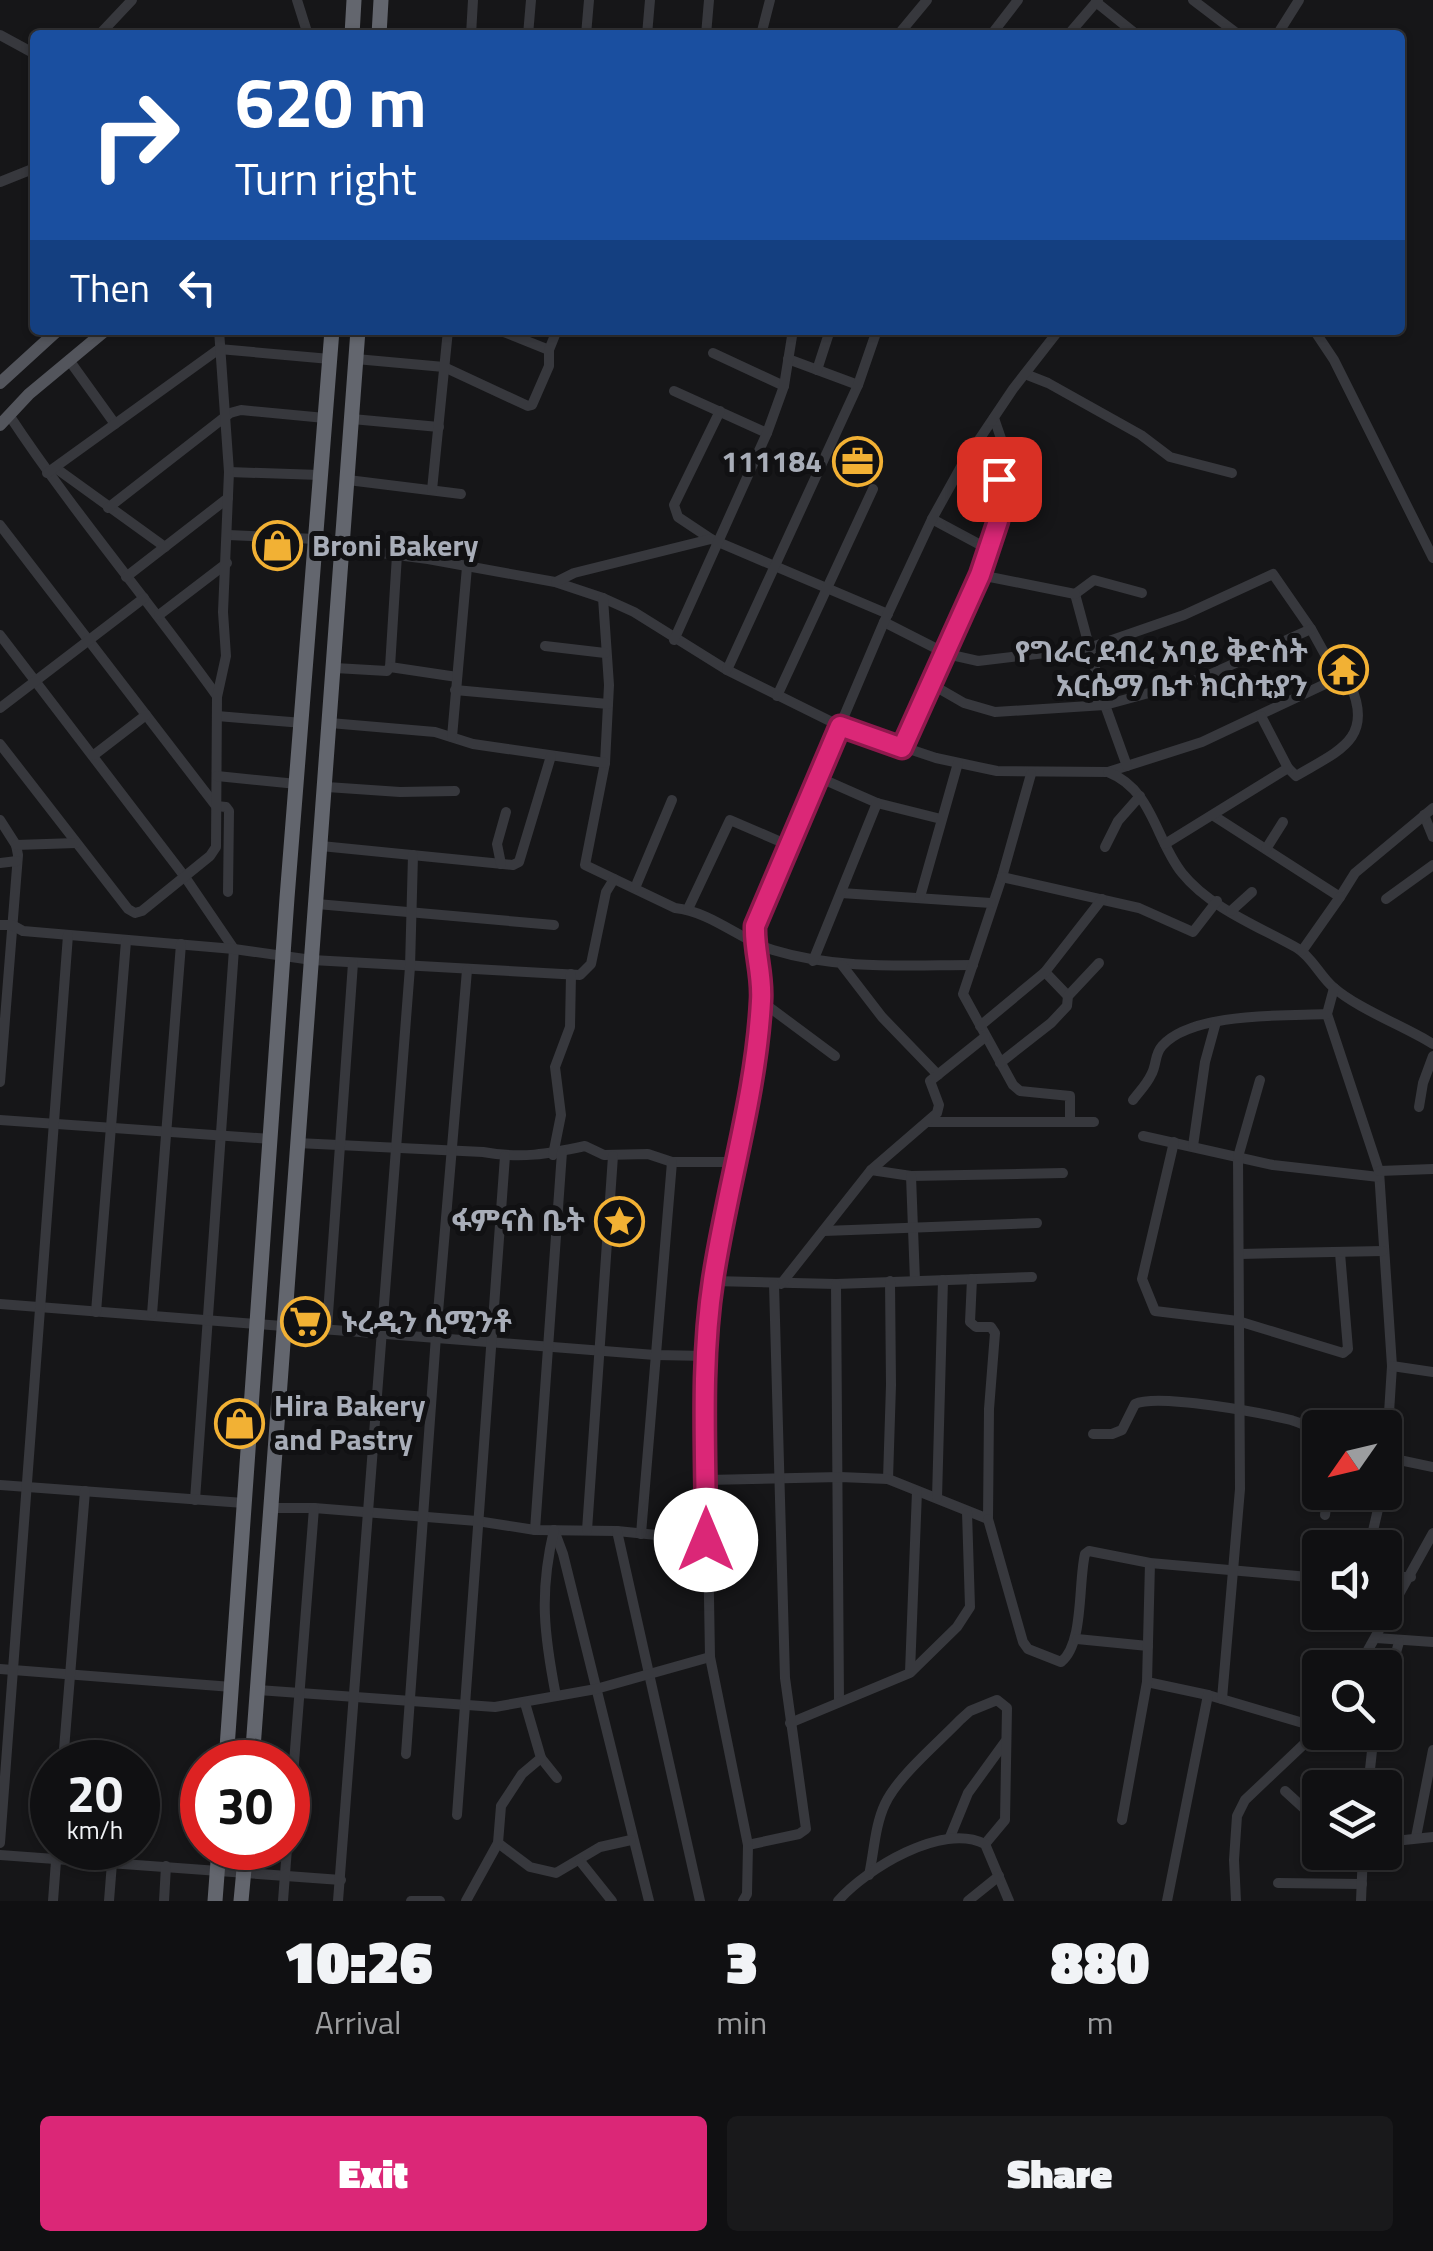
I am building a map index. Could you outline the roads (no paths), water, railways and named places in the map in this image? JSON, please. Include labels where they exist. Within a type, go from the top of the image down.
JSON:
[{"type":"highway","points":[[352,30],[354,0]]},
{"type":"highway","points":[[378,30],[381,0]]},
{"type":"highway","points":[[228,1740],[332,335]]},
{"type":"highway","points":[[254,1740],[358,335]]},
{"type":"highway","points":[[215,1901],[217,1870]]},
{"type":"highway","points":[[241,1901],[244,1870]]},
{"type":"main road","points":[[1,380],[52,335]]},
{"type":"main road","points":[[4,420],[100,335]]},
{"type":"street","points":[[104,30],[132,0]]},
{"type":"street","points":[[297,0],[306,30]]},
{"type":"street","points":[[471,30],[474,0]]},
{"type":"street","points":[[528,30],[531,0]]},
{"type":"street","points":[[586,30],[589,0]]},
{"type":"street","points":[[648,30],[650,0]]},
{"type":"street","points":[[707,30],[710,0]]},
{"type":"street","points":[[762,30],[770,0]]},
{"type":"street","points":[[902,30],[927,0]]},
{"type":"street","points":[[995,30],[1018,0]]},
{"type":"street","points":[[1193,0],[1232,30]]},
{"type":"street","points":[[1072,30],[1097,1],[1131,30]]},
{"type":"street","points":[[1280,30],[1297,1]]},
{"type":"street","points":[[0,35],[30,51]]},
{"type":"street","points":[[0,182],[30,170]]},
{"type":"street","points":[[0,744],[134,913],[185,877],[216,847],[217,697],[226,656],[223,612],[229,472],[218,335]]},
{"type":"street","points":[[432,490],[447,335]]},
{"type":"street","points":[[512,335],[550,350]]},
{"type":"street","points":[[356,359],[444,367],[528,406],[532,405],[549,366],[555,335]]},
{"type":"street","points":[[674,640],[715,541],[767,433],[784,386],[792,335]]},
{"type":"street","points":[[817,370],[828,335]]},
{"type":"street","points":[[727,670],[858,386],[875,335]]},
{"type":"street","points":[[743,1901],[747,1894],[748,1844],[710,1657],[706,1480],[713,1281],[750,1094],[762,1001],[755,926],[932,519],[962,465],[1055,335]]},
{"type":"street","points":[[1317,335],[1334,360],[1433,558]]},
{"type":"street","points":[[52,471],[220,350],[330,359]]},
{"type":"street","points":[[713,353],[784,386]]},
{"type":"street","points":[[788,359],[858,386]]},
{"type":"street","points":[[69,360],[115,424]]},
{"type":"street","points":[[1025,374],[1141,435],[1170,457],[1232,473]]},
{"type":"street","points":[[674,391],[767,433]]},
{"type":"street","points":[[108,508],[240,410],[325,418]]},
{"type":"street","points":[[720,411],[674,506],[678,518],[715,541],[829,588],[947,654],[978,661],[1090,648],[1184,616],[1271,574],[1276,576],[1338,678],[1350,684],[1360,706],[1357,731],[1344,745],[1296,776],[1261,716]]},
{"type":"street","points":[[902,748],[947,654],[998,521],[999,479],[1006,453],[994,418]]},
{"type":"street","points":[[352,419],[439,427]]},
{"type":"street","points":[[4,420],[52,471],[217,697]]},
{"type":"street","points":[[52,471],[165,547]]},
{"type":"street","points":[[229,472],[320,475]]},
{"type":"street","points":[[348,480],[461,494]]},
{"type":"street","points":[[776,696],[873,488]]},
{"type":"street","points":[[126,577],[228,498]]},
{"type":"street","points":[[932,519],[988,549]]},
{"type":"street","points":[[0,525],[216,806],[226,807],[228,892]]},
{"type":"street","points":[[228,535],[316,539]]},
{"type":"street","points":[[555,582],[574,573],[715,541]]},
{"type":"street","points":[[343,548],[555,582],[634,612],[727,670],[840,726],[958,763],[1031,774],[1108,772],[1202,742],[1338,678]]},
{"type":"street","points":[[390,667],[398,555]]},
{"type":"street","points":[[158,615],[227,564]]},
{"type":"street","points":[[452,736],[466,567]]},
{"type":"street","points":[[980,575],[1075,594],[1094,580],[1142,594]]},
{"type":"street","points":[[1075,594],[1104,705],[1126,766]]},
{"type":"street","points":[[0,708],[144,598]]},
{"type":"street","points":[[603,598],[608,704],[604,764],[584,856],[592,870],[675,908],[688,910],[754,944],[813,961],[973,965]]},
{"type":"street","points":[[931,684],[964,703],[994,712],[1104,705],[1200,680],[1310,629]]},
{"type":"street","points":[[0,634],[94,754],[234,949],[194,1500]]},
{"type":"street","points":[[544,646],[605,654]]},
{"type":"street","points":[[334,668],[390,667],[456,677]]},
{"type":"street","points":[[456,690],[608,704]]},
{"type":"street","points":[[94,754],[146,715]]},
{"type":"street","points":[[217,716],[303,723]]},
{"type":"street","points":[[330,723],[452,736],[473,744],[604,764]]},
{"type":"street","points":[[320,846],[501,864],[519,862],[552,756]]},
{"type":"street","points":[[920,897],[958,763]]},
{"type":"street","points":[[1164,844],[1288,768]]},
{"type":"street","points":[[1108,772],[1122,777],[1140,796],[1187,879],[1232,911],[1302,951],[1334,988],[1433,1042]]},
{"type":"street","points":[[1031,774],[1002,877],[962,990],[1012,1085],[1020,1092],[1070,1096],[1070,1122]]},
{"type":"street","points":[[217,776],[297,784]]},
{"type":"street","points":[[818,777],[877,802],[942,820]]},
{"type":"street","points":[[327,787],[456,791]]},
{"type":"street","points":[[1105,847],[1118,821],[1140,796]]},
{"type":"street","points":[[635,888],[672,800]]},
{"type":"street","points":[[813,961],[877,802]]},
{"type":"street","points":[[501,864],[497,844],[506,812]]},
{"type":"street","points":[[1429,812],[1433,838]]},
{"type":"street","points":[[1302,951],[1355,873],[1429,812]]},
{"type":"street","points":[[1214,816],[1340,897]]},
{"type":"street","points":[[0,820],[16,845],[17,861],[6,925],[0,1082]]},
{"type":"street","points":[[688,910],[730,820],[788,845]]},
{"type":"street","points":[[1266,849],[1283,822]]},
{"type":"street","points":[[16,845],[76,843]]},
{"type":"street","points":[[338,1901],[410,967],[413,854]]},
{"type":"street","points":[[0,863],[17,861]]},
{"type":"street","points":[[1386,899],[1433,866]]},
{"type":"street","points":[[1002,877],[1139,908],[1193,932],[1217,901]]},
{"type":"street","points":[[6,925],[23,931],[234,949],[353,964],[580,975],[591,964],[606,892],[614,879]]},
{"type":"street","points":[[1232,911],[1252,892]]},
{"type":"street","points":[[841,893],[991,903]]},
{"type":"street","points":[[748,1844],[800,1834],[806,1829],[786,1678],[778,1479],[778,1284],[870,1170],[937,1114],[939,1105],[929,1084],[1045,972],[1102,899]]},
{"type":"street","points":[[317,904],[554,924]]},
{"type":"street","points":[[0,1843],[68,936]]},
{"type":"street","points":[[96,1312],[126,941]]},
{"type":"street","points":[[152,1314],[181,944]]},
{"type":"street","points":[[1000,1062],[1051,1023],[1067,1006],[1068,996],[1098,963]]},
{"type":"street","points":[[327,1328],[353,964]]},
{"type":"street","points":[[842,964],[882,1017],[938,1074]]},
{"type":"street","points":[[406,1754],[436,1336],[468,970]]},
{"type":"street","points":[[1045,972],[1068,996]]},
{"type":"street","points":[[536,1530],[561,1115],[555,1067],[570,1027],[571,974]]},
{"type":"street","points":[[1334,988],[1328,1014],[1379,1174],[1392,1366],[1389,1410]]},
{"type":"street","points":[[762,1001],[835,1056]]},
{"type":"street","points":[[1132,1100],[1152,1075],[1161,1046],[1189,1030],[1216,1022],[1328,1014]]},
{"type":"street","points":[[1192,1146],[1204,1062],[1216,1022]]},
{"type":"street","points":[[1420,1107],[1433,1056]]},
{"type":"street","points":[[1222,1699],[1240,1489],[1238,1157],[1260,1080]]},
{"type":"street","points":[[0,1120],[271,1139]]},
{"type":"street","points":[[928,1122],[1094,1122]]},
{"type":"street","points":[[1143,1136],[1335,1174],[1433,1169]]},
{"type":"street","points":[[1174,1142],[1142,1279],[1146,1294],[1159,1313],[1238,1321],[1338,1353],[1346,1352],[1340,1253]]},
{"type":"street","points":[[297,1143],[505,1156],[558,1153],[584,1146],[613,1156],[648,1154],[672,1162],[736,1162]]},
{"type":"street","points":[[457,1816],[505,1156]]},
{"type":"street","points":[[586,1530],[613,1156]]},
{"type":"street","points":[[641,1534],[672,1162]]},
{"type":"street","points":[[870,1170],[911,1176],[1063,1173]]},
{"type":"street","points":[[911,1176],[915,1280]]},
{"type":"street","points":[[824,1230],[1037,1223]]},
{"type":"street","points":[[1240,1254],[1383,1251]]},
{"type":"street","points":[[713,1281],[836,1284],[1032,1277]]},
{"type":"street","points":[[972,1279],[970,1322],[976,1327],[991,1327],[995,1332],[989,1409],[988,1518],[1025,1646],[1061,1662],[1077,1639],[1080,1575],[1088,1552],[1150,1564],[1302,1577]]},
{"type":"street","points":[[937,1498],[943,1280]]},
{"type":"street","points":[[888,1479],[892,1385],[890,1282]]},
{"type":"street","points":[[836,1284],[840,1477],[838,1701]]},
{"type":"street","points":[[0,1304],[708,1356]]},
{"type":"street","points":[[1392,1366],[1433,1372]]},
{"type":"street","points":[[1093,1434],[1122,1430],[1135,1404],[1144,1400],[1238,1411],[1302,1425]]},
{"type":"street","points":[[1402,1461],[1433,1467]]},
{"type":"street","points":[[706,1480],[888,1479],[988,1518]]},
{"type":"street","points":[[0,1485],[244,1503]]},
{"type":"street","points":[[64,1740],[85,1491]]},
{"type":"street","points":[[910,1673],[917,1492]]},
{"type":"street","points":[[270,1508],[314,1508],[477,1521],[536,1530],[706,1540]]},
{"type":"street","points":[[296,1740],[314,1508]]},
{"type":"street","points":[[1325,1515],[1326,1510]]},
{"type":"street","points":[[790,1723],[910,1673],[958,1628],[970,1607],[967,1512]]},
{"type":"street","points":[[554,1530],[648,1901]]},
{"type":"street","points":[[554,1530],[547,1559],[544,1636],[556,1696]]},
{"type":"street","points":[[617,1532],[700,1901]]},
{"type":"street","points":[[1369,1650],[1433,1533]]},
{"type":"street","points":[[1122,1820],[1147,1682],[1150,1564]]},
{"type":"street","points":[[1402,1576],[1410,1576]]},
{"type":"street","points":[[1376,1638],[1433,1642]]},
{"type":"street","points":[[1077,1639],[1148,1646]]},
{"type":"street","points":[[1397,1650],[1399,1642]]},
{"type":"street","points":[[258,1690],[496,1707],[596,1689],[710,1657]]},
{"type":"street","points":[[0,1669],[232,1686]]},
{"type":"street","points":[[1147,1682],[1302,1723]]},
{"type":"street","points":[[1167,1901],[1208,1695]]},
{"type":"street","points":[[869,1875],[886,1802],[960,1720],[997,1700],[1004,1703],[1005,1820],[985,1844]]},
{"type":"street","points":[[526,1703],[541,1758],[557,1778]]},
{"type":"street","points":[[950,1836],[968,1793],[1006,1741]]},
{"type":"street","points":[[1236,1901],[1237,1816],[1245,1800],[1302,1745]]},
{"type":"street","points":[[1416,1837],[1433,1750]]},
{"type":"street","points":[[466,1901],[498,1843],[501,1806],[522,1774],[541,1758]]},
{"type":"street","points":[[1285,1791],[1302,1807]]},
{"type":"street","points":[[838,1901],[852,1886],[901,1855],[950,1836],[985,1844]]},
{"type":"street","points":[[1402,1839],[1433,1837]]},
{"type":"street","points":[[498,1843],[530,1866],[556,1873],[600,1846],[631,1840]]},
{"type":"street","points":[[985,1844],[1009,1901]]},
{"type":"street","points":[[0,1855],[30,1853]]},
{"type":"street","points":[[580,1861],[612,1901]]},
{"type":"street","points":[[160,1866],[180,1867]]},
{"type":"street","points":[[164,1901],[166,1866]]},
{"type":"street","points":[[53,1901],[55,1870]]},
{"type":"street","points":[[109,1901],[111,1870]]},
{"type":"street","points":[[217,1870],[341,1880]]},
{"type":"street","points":[[283,1901],[285,1870]]},
{"type":"street","points":[[1362,1870],[1362,1901]]},
{"type":"street","points":[[968,1901],[999,1876]]},
{"type":"street","points":[[1278,1883],[1362,1884]]},
{"type":"street","points":[[411,1901],[440,1901]]},
{"type":"place","name":"111184","points":[[857,462]]},
{"type":"place","name":"Broni Bakery","points":[[277,546]]},
{"type":"place","name":"የግራር ደብረ አባይ ቅድስት አርሴማ ቤተ ክርስቲያን","points":[[1343,669]]},
{"type":"place","name":"ፋምናስ ቤት","points":[[620,1221]]},
{"type":"place","name":"ኑረዲን ሲሚንቶ","points":[[306,1322]]},
{"type":"place","name":"Hira Bakery and Pastry","points":[[239,1423]]}]
